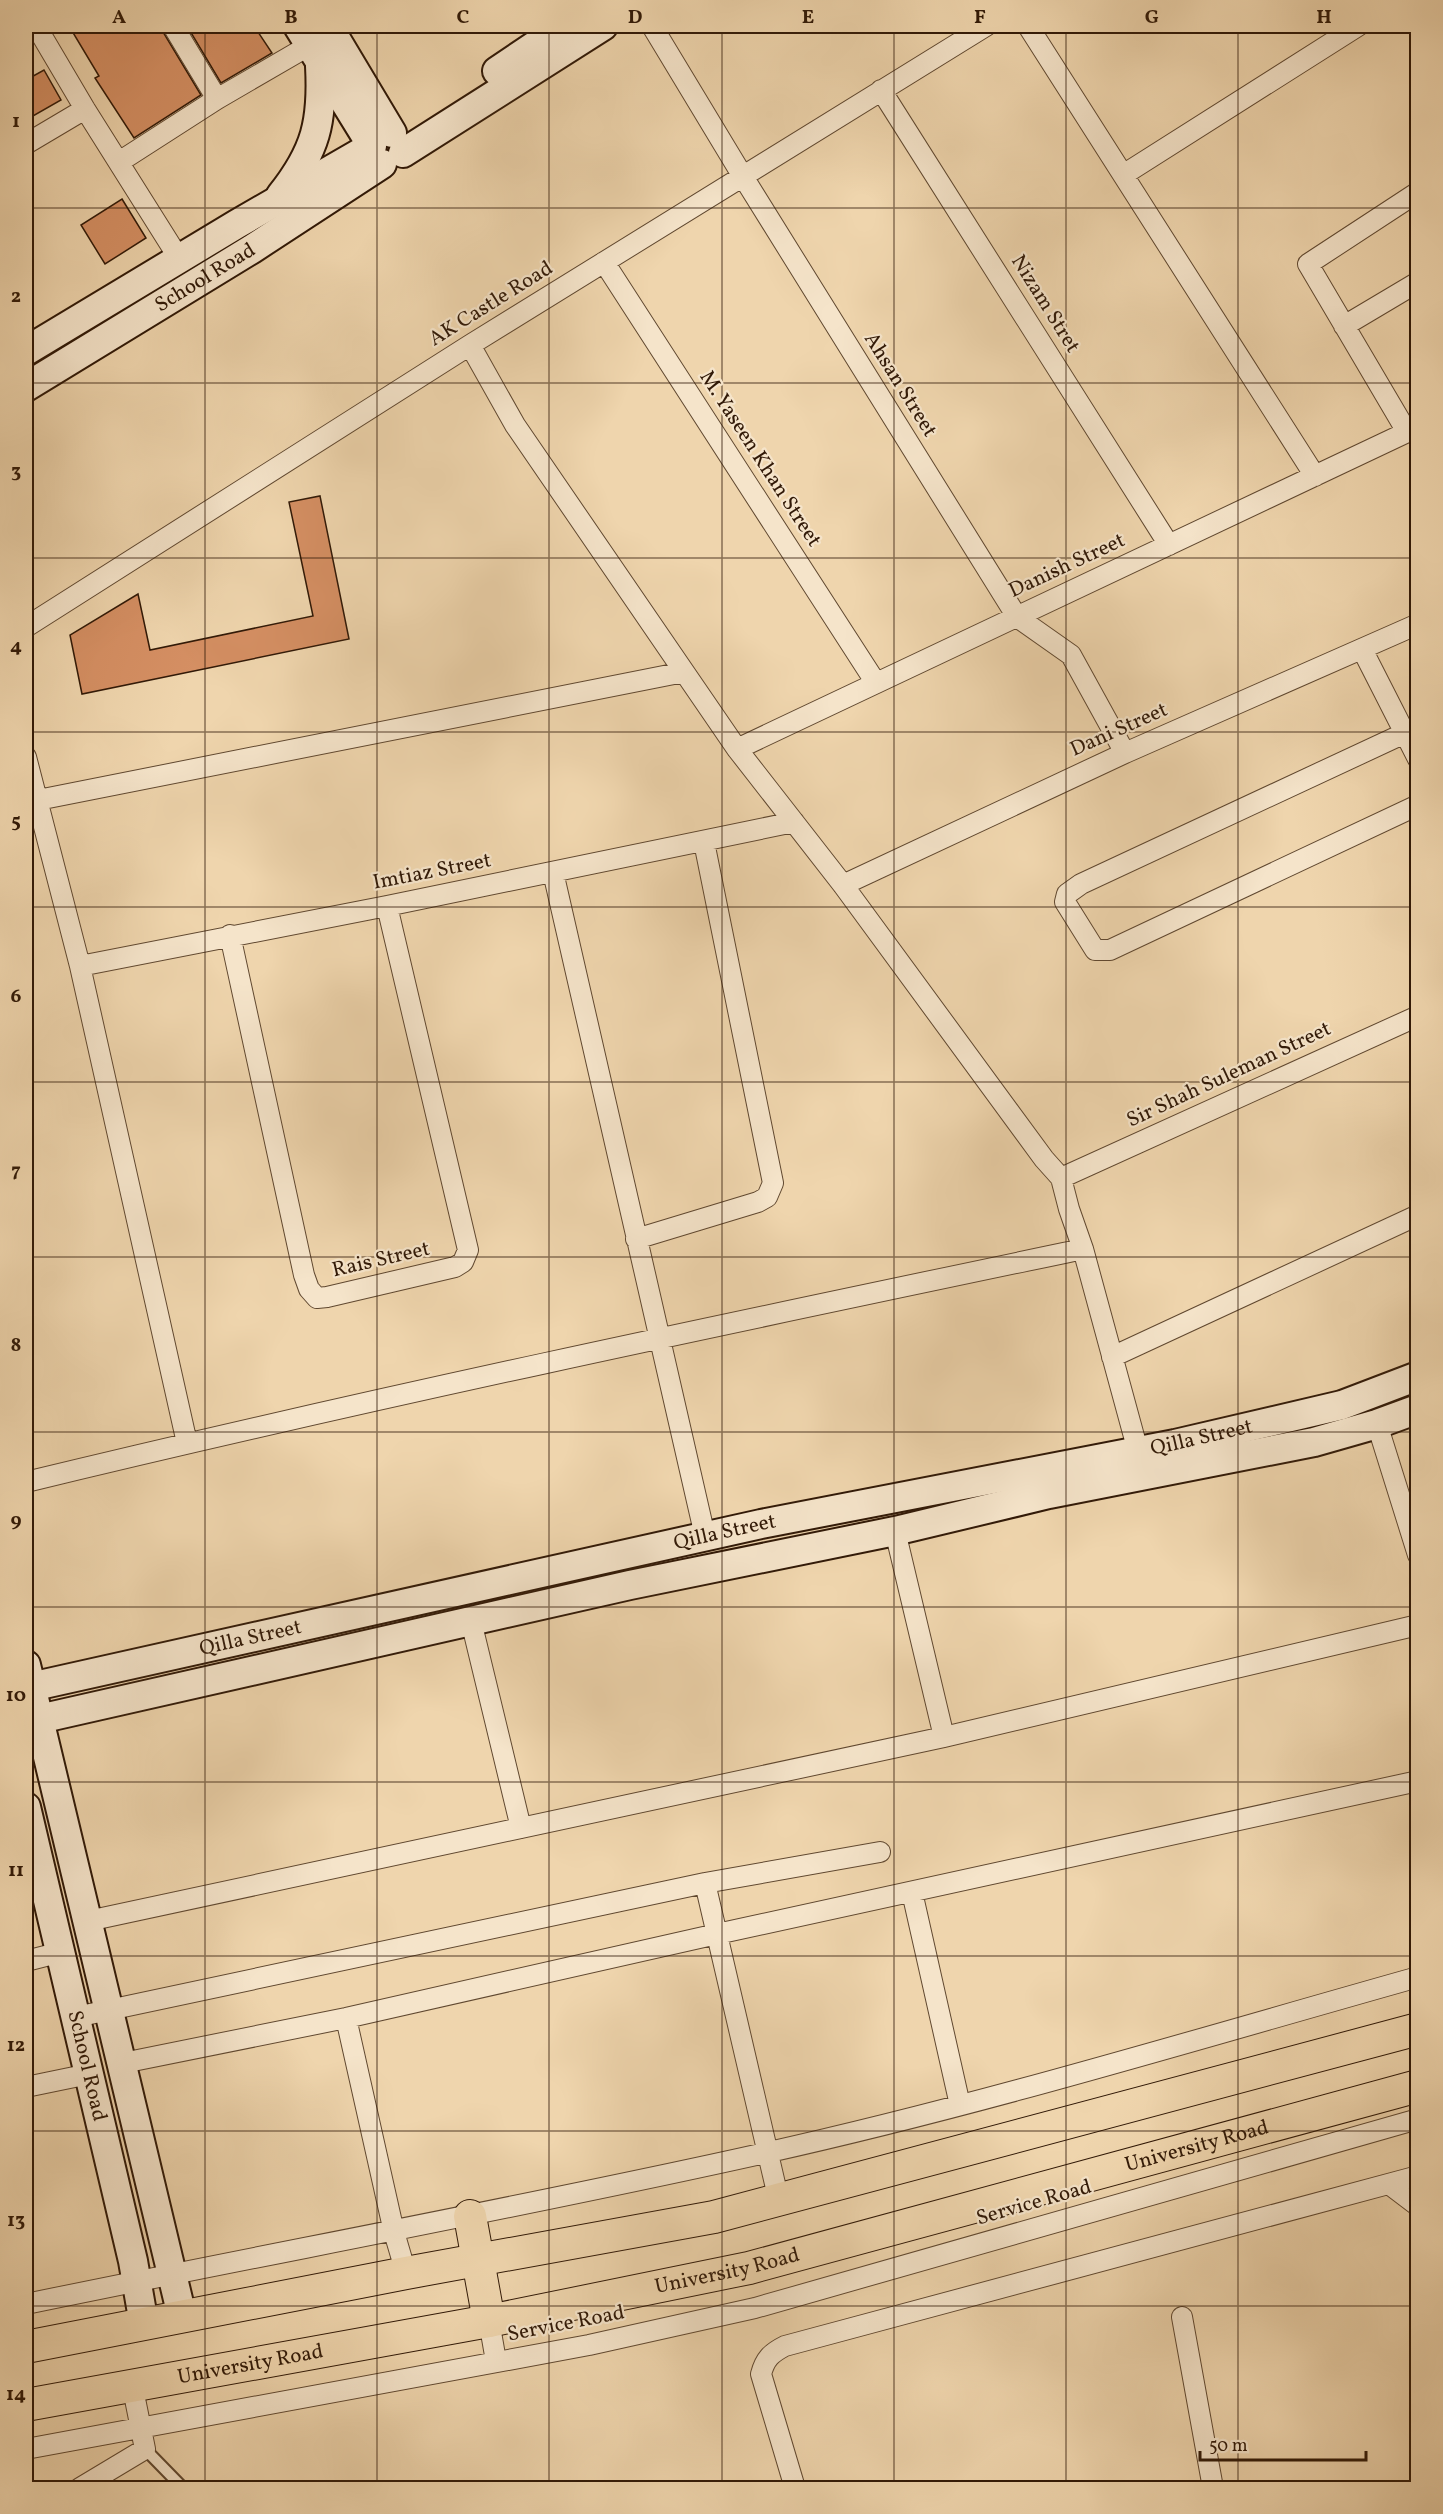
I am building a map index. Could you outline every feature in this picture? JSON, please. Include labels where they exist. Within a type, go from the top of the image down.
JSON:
[{"type":"main road","points":[[26,2347],[406,2273],[714,2217],[1418,2029]]},
{"type":"main road","name":"University Road","points":[[26,2404],[489,2321],[749,2268],[1418,2086]]},
{"type":"main road","points":[[470,2216],[489,2321]]},
{"type":"street","points":[[36,26],[180,260]]},
{"type":"street","points":[[173,26],[217,99]]},
{"type":"street","name":"School Road","points":[[26,387],[252,249],[389,147],[564,26]]},
{"type":"street","name":"School Road","points":[[26,351],[276,201],[389,147],[603,26]]},
{"type":"street","name":"Ahsan Street","points":[[652,26],[742,175],[1017,616],[1071,655],[1125,753]]},
{"type":"street","name":"AK Castle Road","points":[[26,627],[470,345],[986,26]]},
{"type":"street","points":[[1028,26],[1315,476]]},
{"type":"street","points":[[1123,175],[1359,26]]},
{"type":"street","points":[[119,162],[314,40]]},
{"type":"street","points":[[314,40],[389,147]]},
{"type":"street","points":[[314,40],[389,147]]},
{"type":"street","points":[[276,201],[299,172],[315,138],[322,101],[314,40]]},
{"type":"street","name":"Nizam Stret","points":[[881,90],[1169,545]]},
{"type":"street","points":[[26,144],[85,109]]},
{"type":"street","points":[[1412,430],[1344,326],[1308,264],[1418,192]]},
{"type":"street","points":[[237,224],[252,249]]},
{"type":"street","name":"M. Yaseen Khan Street","points":[[604,262],[876,683]]},
{"type":"street","points":[[1344,326],[1418,282]]},
{"type":"street","points":[[470,345],[515,425],[737,749],[843,885],[1044,1159],[1061,1178],[1083,1249],[1138,1451]]},
{"type":"street","name":"Danish Street","points":[[737,749],[1412,430]]},
{"type":"street","name":"Dani Street","points":[[843,885],[1125,753],[1418,624]]},
{"type":"street","points":[[1362,649],[1418,759]]},
{"type":"street","points":[[38,800],[684,672]]},
{"type":"street","points":[[1405,733],[1081,884],[1067,894],[1065,902],[1095,950],[1110,950],[1418,805]]},
{"type":"street","points":[[26,757],[80,966],[187,1443]]},
{"type":"street","name":"Imtiaz Street","points":[[80,966],[387,906],[794,822]]},
{"type":"street","points":[[636,1239],[758,1202],[767,1197],[773,1183],[704,842]]},
{"type":"street","points":[[553,872],[705,1536]]},
{"type":"street","name":"Rais Street","points":[[230,935],[304,1275],[309,1289],[317,1298],[327,1298],[455,1267],[463,1262],[468,1250],[387,906]]},
{"type":"street","name":"Sir Shah Suleman Street","points":[[1061,1178],[1418,1016]]},
{"type":"street","points":[[1112,1357],[1418,1215]]},
{"type":"street","points":[[26,1482],[187,1443],[659,1338],[1083,1249]]},
{"type":"street","name":"Qilla Street","points":[[27,1680],[705,1536],[1138,1451],[1342,1405],[1418,1376]]},
{"type":"street","name":"Qilla Street","points":[[32,1720],[630,1585],[895,1531],[1049,1494],[1314,1442],[1377,1424],[1418,1409]]},
{"type":"street","points":[[1377,1424],[1418,1555]]},
{"type":"street","points":[[895,1531],[944,1737]]},
{"type":"street","points":[[471,1621],[521,1828]]},
{"type":"street","points":[[88,1921],[944,1737],[1418,1626]]},
{"type":"street","points":[[27,1680],[32,1720],[88,1921],[182,2316]]},
{"type":"street","points":[[123,2062],[346,2018],[717,1934],[1418,1781]]},
{"type":"street","name":"School Road","points":[[26,1808],[76,2017],[144,2324]]},
{"type":"street","points":[[76,2017],[705,1883],[880,1852]]},
{"type":"street","points":[[705,1883],[779,2201]]},
{"type":"street","points":[[912,1892],[960,2105]]},
{"type":"street","points":[[26,1961],[61,1952]]},
{"type":"street","points":[[26,2304],[394,2232],[768,2152],[960,2105],[1418,1977]]},
{"type":"street","points":[[346,2018],[394,2232],[406,2273]]},
{"type":"street","points":[[26,2087],[89,2074]]},
{"type":"street","name":"Service Road","points":[[26,2449],[589,2345],[755,2308],[1418,2119]]},
{"type":"street","points":[[795,2488],[761,2374],[765,2361],[772,2353],[785,2346],[1418,2176]]},
{"type":"street","points":[[1389,2184],[1418,2206]]},
{"type":"street","points":[[1182,2317],[1213,2488]]},
{"type":"street","points":[[489,2321],[496,2361]]},
{"type":"street","points":[[80,2488],[145,2450],[132,2384]]},
{"type":"lane","points":[[145,2450],[183,2488]]},
{"type":"building","points":[[69,26],[161,26],[201,95],[134,138],[95,78],[99,76]]},
{"type":"building","points":[[187,26],[254,26],[272,53],[221,83]]},
{"type":"building","points":[[44,70],[61,100],[26,120],[26,80]]},
{"type":"building","points":[[122,199],[146,238],[105,264],[81,225]]},
{"type":"building","points":[[320,496],[349,639],[82,694],[70,635],[138,594],[150,650],[313,616],[289,502]]}]
